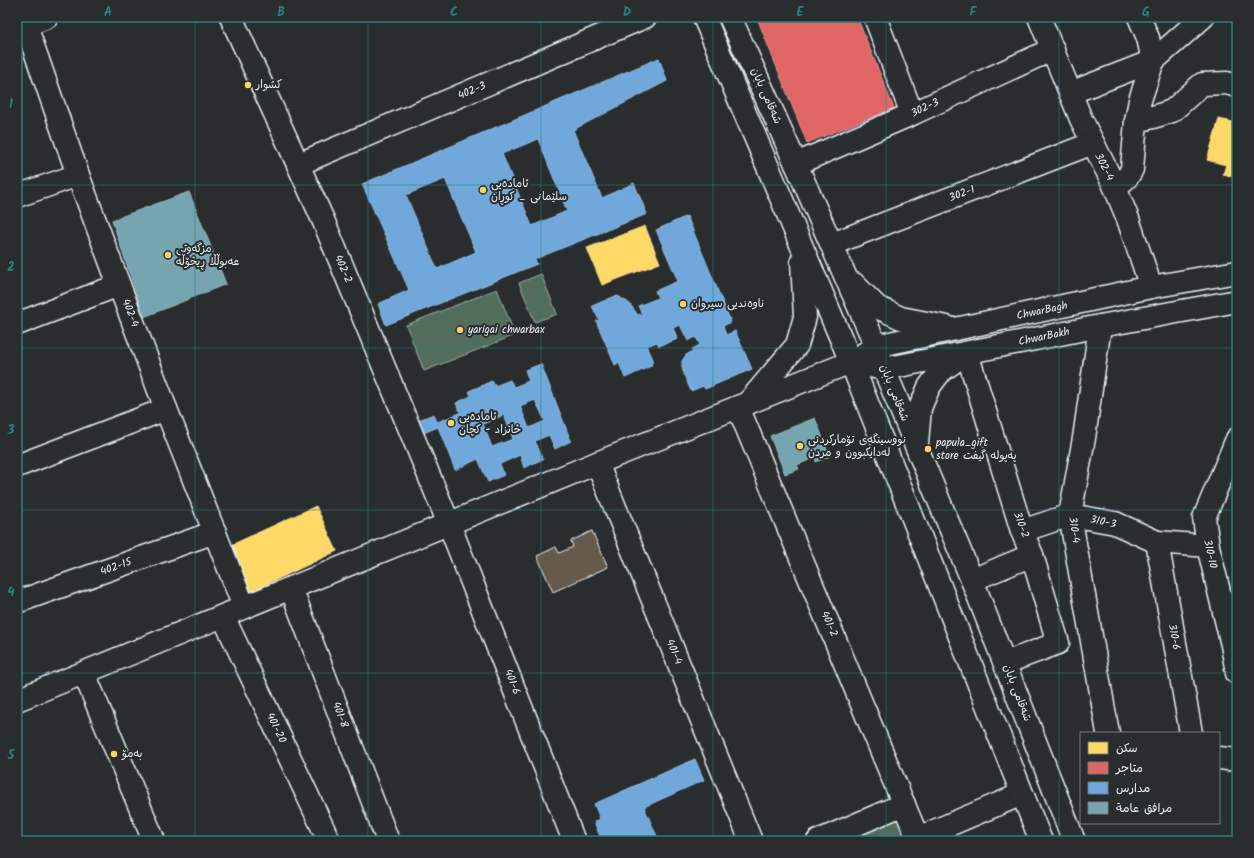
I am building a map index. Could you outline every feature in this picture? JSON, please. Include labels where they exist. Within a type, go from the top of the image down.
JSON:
[{"type":"street","points":[[22,24],[48,17]]},
{"type":"street","name":"402-2","points":[[231,17],[324,222],[449,524]]},
{"type":"street","name":"402-3","points":[[299,164],[645,17]]},
{"type":"street","points":[[704,17],[851,362],[1040,841]]},
{"type":"street","name":"شەقامی بابان","points":[[730,17],[876,346],[884,369],[1076,832]]},
{"type":"street","points":[[875,17],[912,114]]},
{"type":"street","name":"302-4","points":[[1039,17],[1070,94],[1114,185],[1128,219],[1151,287]]},
{"type":"street","points":[[1114,185],[1120,184],[1125,180],[1130,175],[1132,169],[1136,121],[1140,100],[1153,62],[1148,38],[1139,17]]},
{"type":"street","points":[[1070,94],[1153,62],[1202,17]]},
{"type":"street","name":"402-4","points":[[22,24],[166,409],[244,607]]},
{"type":"street","name":"302-3","points":[[796,164],[912,114],[1053,49]]},
{"type":"street","points":[[1136,121],[1172,111],[1202,84],[1227,83],[1237,86]]},
{"type":"street","name":"302-1","points":[[832,244],[1093,144]]},
{"type":"street","points":[[17,196],[78,175]]},
{"type":"street","points":[[743,406],[797,346],[805,317],[801,246]]},
{"type":"street","name":"ChwarBagh","points":[[17,700],[597,463],[851,362],[876,346],[1151,287],[1237,272]]},
{"type":"street","points":[[845,275],[877,307],[901,318],[956,329]]},
{"type":"street","points":[[17,324],[119,285]]},
{"type":"street","name":"ChwarBakh","points":[[851,362],[884,369],[1237,300]]},
{"type":"street","name":"310-4","points":[[1100,326],[1085,431],[1070,515],[1108,732]]},
{"type":"street","points":[[916,446],[920,408],[929,387],[941,371],[966,353]]},
{"type":"street","name":"310-2","points":[[966,353],[1022,531],[1032,555],[1058,643],[1005,663]]},
{"type":"street","name":"401-2","points":[[743,406],[918,839]]},
{"type":"street","points":[[17,466],[166,409]]},
{"type":"street","name":"310-10","points":[[1237,439],[1204,518],[1208,546],[1232,645],[1237,673]]},
{"type":"street","name":"401-4","points":[[597,463],[750,841]]},
{"type":"street","name":"310-3","points":[[1022,531],[1070,515],[1116,523],[1157,542],[1208,546]]},
{"type":"street","name":"401-6","points":[[449,524],[574,841]]},
{"type":"street","name":"402-15","points":[[17,602],[215,532]]},
{"type":"street","name":"310-6","points":[[1157,542],[1191,732]]},
{"type":"street","points":[[972,580],[1032,555]]},
{"type":"street","name":"401-8","points":[[291,588],[388,841]]},
{"type":"street","name":"401-20","points":[[223,616],[329,841]]},
{"type":"street","points":[[84,673],[154,841]]},
{"type":"street","points":[[1220,758],[1237,760]]},
{"type":"street","points":[[918,839],[1022,794]]},
{"type":"street","points":[[818,841],[904,804]]},
{"type":"green space","points":[[541,274],[557,314],[535,322],[519,283]]},
{"type":"green space","name":"yarigai chwarbax","points":[[497,289],[515,335],[424,371],[406,325]]},
{"type":"green space","points":[[898,817],[907,841],[841,841]]},
{"type":"building: سكن","points":[[1219,119],[1237,123],[1237,178],[1223,174],[1226,165],[1207,160]]},
{"type":"building: سكن","points":[[645,226],[660,263],[602,285],[587,248]]},
{"type":"building: سكن","points":[[316,506],[337,551],[248,593],[227,547]]},
{"type":"building: متاجر","points":[[857,17],[894,108],[807,143],[757,18]]},
{"type":"building: مدارس","name":"ئامادەیی سلێمانی _ کوڕان","points":[[659,58],[667,81],[573,130],[602,198],[634,183],[647,214],[535,259],[537,264],[386,325],[378,304],[409,290],[362,184]],"holes":[[[538,139],[567,211],[532,226],[502,154]],[[445,179],[476,252],[437,269],[406,195]]]},
{"type":"building: مدارس","name":"ناوەندیی سیروان","points":[[687,216],[731,322],[723,326],[726,335],[735,331],[752,369],[705,389],[703,386],[691,391],[684,375],[682,361],[686,355],[693,351],[692,349],[700,345],[696,337],[688,341],[680,325],[673,328],[678,339],[659,346],[657,342],[647,346],[653,359],[651,366],[625,378],[619,363],[615,365],[596,321],[599,320],[592,306],[618,296],[629,303],[638,315],[642,314],[638,306],[658,298],[655,291],[678,281],[656,230]]},
{"type":"building: مدارس","name":"ئامادەیی خانزاد - کچان","points":[[541,364],[571,441],[555,449],[549,435],[535,441],[543,459],[524,468],[520,455],[500,464],[504,475],[488,482],[478,459],[455,470],[438,427],[421,434],[416,421],[434,414],[437,422],[460,413],[456,403],[471,396],[469,391],[492,381],[495,386],[510,380],[514,387],[529,381],[525,370]],"holes":[[[535,400],[545,421],[529,428],[520,406]],[[504,415],[513,439],[492,447],[483,424]]]},
{"type":"building: مدارس","points":[[695,759],[704,780],[644,807],[659,841],[602,841],[594,822],[600,819],[594,804]]},
{"type":"building: مرافق عامة","points":[[189,192],[226,284],[144,317],[112,220]]},
{"type":"building: مرافق عامة","name":"نووسینگەی تۆمارکردنی لەدایکبوون و مردن","points":[[815,418],[830,456],[816,462],[815,458],[797,465],[799,469],[785,474],[770,436]]},
{"type":"building: أخرى","points":[[592,531],[608,567],[553,592],[537,556],[556,547],[559,553],[573,547],[571,541]]},
{"type":"place","name":"كشوار","points":[[248,85]]},
{"type":"place","name":"ئامادەیی سلێمانی _ کوڕان","points":[[483,190]]},
{"type":"place","name":"مزگەوتی عەبوڵڵا ڕیخۆڵە","points":[[168,255]]},
{"type":"place","name":"ناوەندیی سیروان","points":[[683,304]]},
{"type":"place","name":"yarigai chwarbax","points":[[460,330]]},
{"type":"place","name":"ئامادەیی خانزاد - کچان","points":[[451,423]]},
{"type":"place","name":"نووسینگەی تۆمارکردنی لەدایکبوون و مردن","points":[[800,446]]},
{"type":"place","name":"papula_gift store پەپولە گیفت","points":[[928,449]]},
{"type":"place","name":"بەمۆ","points":[[114,754]]}]
